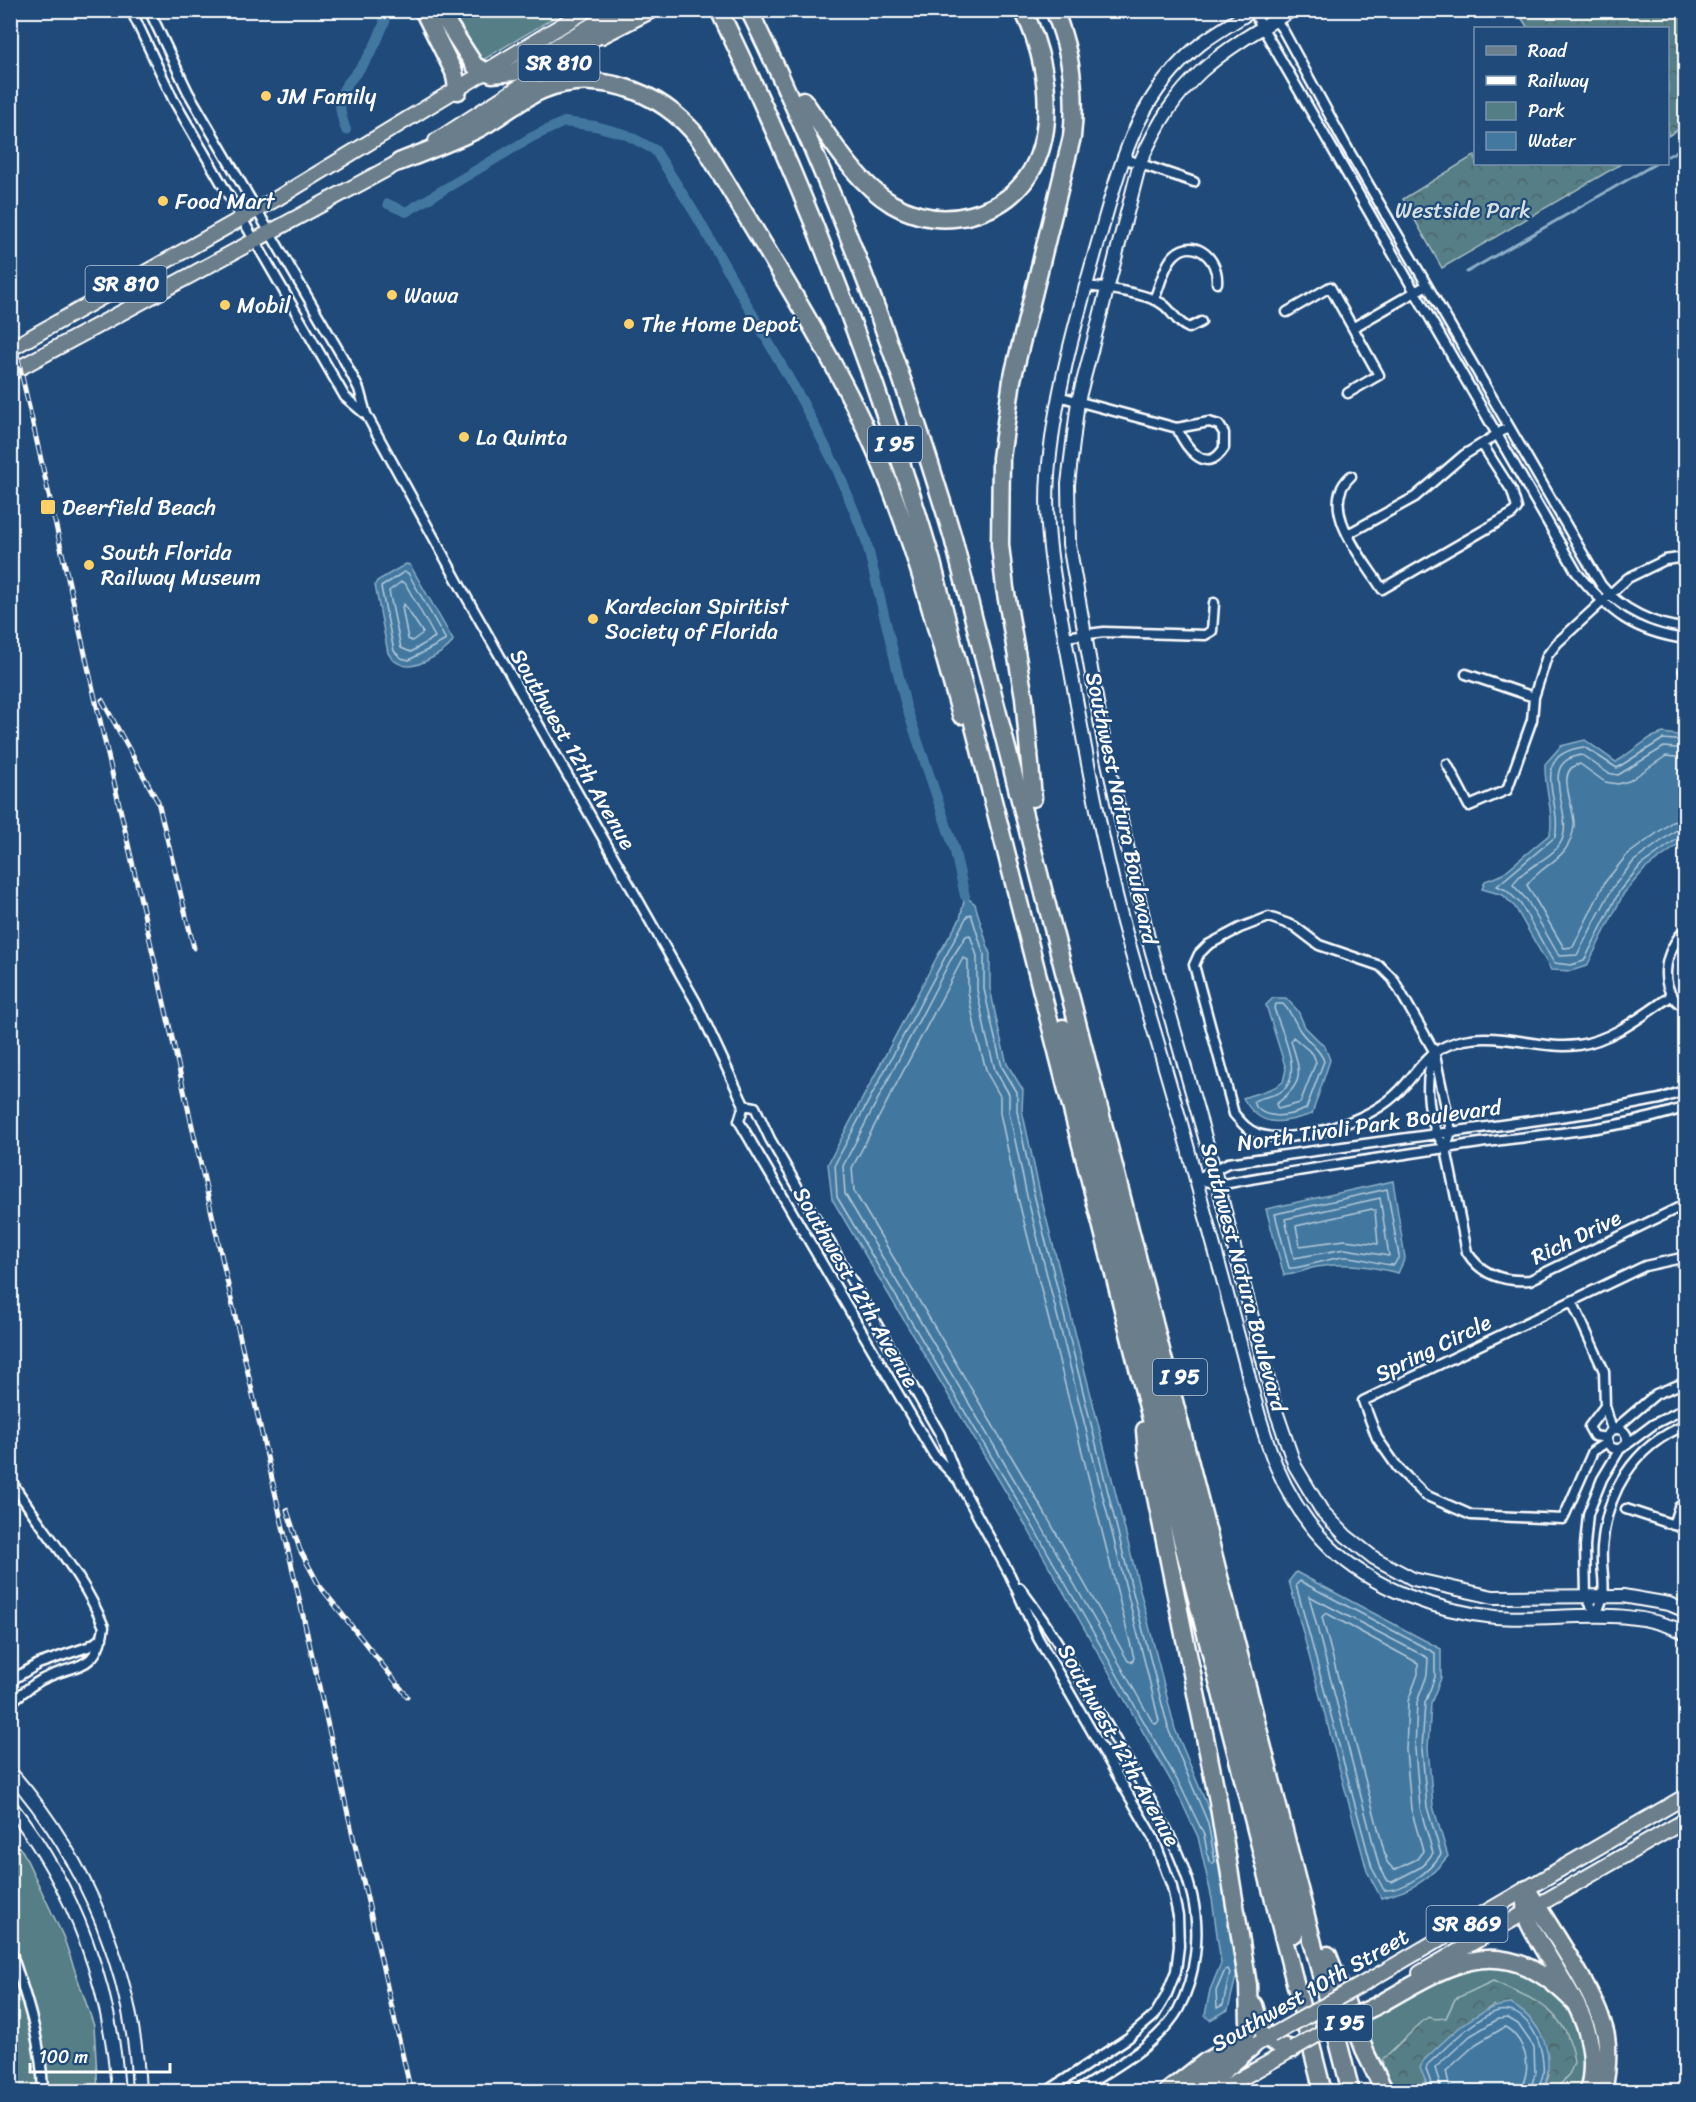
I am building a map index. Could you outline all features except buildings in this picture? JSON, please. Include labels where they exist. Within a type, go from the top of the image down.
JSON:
[{"type":"highway","points":[[423,10],[454,72],[458,91]]},
{"type":"highway","points":[[439,10],[472,62],[479,69],[488,73],[504,74],[522,69],[620,10]]},
{"type":"highway","points":[[602,35],[650,10]]},
{"type":"highway","name":"I 95","points":[[718,10],[809,211],[878,391],[932,562],[1323,2091]]},
{"type":"highway","points":[[731,10],[804,170],[850,283],[895,408],[938,546],[1335,2091]]},
{"type":"highway","points":[[749,10],[801,122],[854,248],[906,390],[953,538],[1351,2091]]},
{"type":"highway","name":"I 95","points":[[761,10],[803,100],[870,259],[928,420],[971,561],[1363,2091]]},
{"type":"highway","points":[[803,100],[857,175],[891,203],[918,215],[937,219],[956,218],[985,210],[1001,202],[1021,184],[1037,160],[1044,138],[1047,113],[1045,73],[1039,47],[1023,10]]},
{"type":"highway","points":[[1033,798],[1024,697],[1002,564],[999,502],[1004,427],[1012,380],[1072,137],[1075,102],[1072,69],[1054,10]]},
{"type":"highway","points":[[399,162],[476,130],[534,93],[569,83],[607,83],[645,94],[663,104],[694,132],[825,353],[868,433],[909,537],[965,730],[989,782]]},
{"type":"highway","points":[[1141,1382],[1147,1453],[1213,1770],[1248,1985],[1250,2024],[1246,2035],[1169,2091]]},
{"type":"highway","points":[[1527,1889],[1536,1937],[1576,2004],[1589,2032],[1593,2066],[1588,2091]]},
{"type":"highway","points":[[1531,1909],[1600,2019],[1607,2045],[1608,2065],[1603,2091]]},
{"type":"highway","points":[[1328,1955],[1366,2054],[1385,2091]]},
{"type":"highway","points":[[1328,2029],[1449,1966],[1490,1959],[1514,1962],[1538,1972],[1576,2004]]},
{"type":"highway","points":[[1248,1985],[1264,2040]]},
{"type":"highway","points":[[1264,2040],[1293,2049]]},
{"type":"highway","points":[[1192,2091],[1213,2080],[1264,2040]]},
{"type":"main road","name":"SR 810","points":[[10,349],[256,210],[488,73],[587,10]]},
{"type":"main road","name":"SR 810","points":[[10,373],[399,162],[602,35],[636,10]]},
{"type":"main road","name":"Southwest 10th Street","points":[[1169,2091],[1373,1978],[1686,1796]]},
{"type":"main road","name":"Southwest 10th Street","points":[[1378,2002],[1531,1909],[1686,1820]]},
{"type":"main road","name":"Southwest 10th Street","points":[[1216,2091],[1328,2029]]},
{"type":"street","name":"Southwest 12th Avenue","points":[[131,10],[173,99],[345,397],[366,414]]},
{"type":"street","name":"Southwest 12th Avenue","points":[[149,10],[188,92],[343,358],[366,414],[468,600],[691,992],[744,1105],[740,1121],[750,1140],[934,1455],[958,1480]]},
{"type":"street","name":"Southwest Natura Boulevard","points":[[1292,10],[1272,15],[1262,28],[1224,51],[1192,79],[1154,131],[1140,163],[1078,401],[1068,484],[1069,544],[1083,635],[1106,754],[1148,938],[1214,1169],[1276,1411],[1295,1466],[1322,1511],[1346,1536],[1374,1558],[1413,1579],[1493,1597],[1606,1596],[1646,1599],[1686,1611]]},
{"type":"street","name":"Southwest Natura Boulevard","points":[[1253,11],[1200,44],[1165,79],[1133,128],[1086,286],[1058,396],[1048,478],[1049,543],[1055,593],[1111,874],[1196,1179],[1258,1417],[1277,1474],[1307,1523],[1333,1550],[1364,1574],[1406,1597],[1496,1617],[1596,1615],[1652,1620],[1686,1633]]},
{"type":"street","points":[[1253,11],[1413,293],[1577,573],[1602,604],[1644,630],[1686,639]]},
{"type":"street","points":[[1272,15],[1590,569],[1610,596],[1655,621],[1686,628]]},
{"type":"street","points":[[1292,80],[1306,72]]},
{"type":"street","points":[[1123,158],[1194,182]]},
{"type":"street","points":[[1154,300],[1169,261],[1184,250],[1196,249],[1206,254],[1218,271],[1217,283]]},
{"type":"street","points":[[1354,327],[1427,285]]},
{"type":"street","points":[[1086,286],[1107,288],[1154,300],[1164,305],[1180,324],[1189,328],[1201,322]]},
{"type":"street","points":[[1287,312],[1330,287],[1379,375],[1348,393]]},
{"type":"street","points":[[1058,396],[1177,428],[1209,422],[1219,425],[1224,433],[1224,448],[1213,460],[1207,460],[1190,452],[1177,428]]},
{"type":"street","points":[[1348,534],[1415,497],[1464,455],[1509,428]]},
{"type":"street","points":[[1351,476],[1339,490],[1337,511],[1348,534],[1382,589],[1512,514],[1517,508],[1516,500],[1482,444]]},
{"type":"street","points":[[1448,764],[1469,806],[1507,790],[1532,720],[1534,697],[1547,656],[1557,643],[1628,578],[1665,560],[1686,557]]},
{"type":"street","points":[[1065,637],[1104,632],[1205,635],[1212,631],[1214,603]]},
{"type":"street","points":[[1466,674],[1534,697]]},
{"type":"street","points":[[1451,1131],[1434,1051],[1393,979],[1380,966],[1319,945],[1282,919],[1269,917],[1232,932],[1208,945],[1199,954],[1194,965],[1234,1114],[1244,1126],[1256,1133],[1274,1137],[1321,1130],[1358,1119],[1389,1101],[1434,1051],[1465,1040],[1576,1046],[1598,1041],[1671,996]]},
{"type":"street","points":[[1686,929],[1675,939],[1667,959],[1666,977],[1671,996],[1686,1008]]},
{"type":"street","points":[[1434,1051],[1427,1073],[1434,1134],[1446,1149]]},
{"type":"street","name":"North Tivoli Park Boulevard","points":[[1196,1179],[1227,1163],[1601,1111],[1660,1099],[1686,1090]]},
{"type":"street","name":"Southwest 12th Avenue","points":[[744,1105],[755,1107],[770,1139],[940,1434],[958,1480],[1010,1575],[1038,1638],[1154,1839],[1173,1887],[1178,1916],[1179,1946],[1176,1971],[1166,1996],[1154,2016],[1128,2038],[1046,2091]]},
{"type":"street","name":"North Tivoli Park Boulevard","points":[[1196,1179],[1218,1184],[1299,1170],[1604,1126],[1664,1115],[1686,1107]]},
{"type":"street","points":[[1601,1111],[1604,1126]]},
{"type":"street","name":"Rich Drive","points":[[1451,1131],[1446,1149],[1467,1252],[1476,1266],[1497,1277],[1513,1281],[1530,1280],[1686,1204]]},
{"type":"street","points":[[1365,1143],[1367,1160]]},
{"type":"street","points":[[1296,1153],[1299,1170]]},
{"type":"street","name":"Spring Circle","points":[[1686,1257],[1645,1266],[1363,1401],[1377,1438],[1398,1468],[1425,1495],[1471,1515],[1563,1519],[1593,1451],[1656,1394],[1686,1382]]},
{"type":"street","points":[[1572,1301],[1604,1371],[1605,1406],[1611,1448],[1623,1447],[1654,1424],[1686,1408]]},
{"type":"street","points":[[1596,1615],[1586,1596],[1585,1546],[1588,1514],[1602,1479],[1628,1438],[1624,1432],[1594,1436],[1590,1427],[1605,1406]]},
{"type":"street","points":[[1596,1615],[1606,1596],[1602,1549],[1608,1511],[1620,1479],[1635,1458],[1669,1431],[1686,1425]]},
{"type":"street","points":[[1623,1447],[1635,1458]]},
{"type":"street","points":[[10,1479],[27,1507],[76,1570],[104,1627],[98,1654],[82,1665],[42,1680],[10,1703]]},
{"type":"street","points":[[1673,1525],[1679,1507],[1686,1503]]},
{"type":"street","points":[[1626,1509],[1686,1529]]},
{"type":"street","name":"Southwest 12th Avenue","points":[[1010,1575],[1052,1630],[1168,1832],[1187,1880],[1195,1912],[1193,1964],[1184,1998],[1176,2012],[1154,2038],[1077,2091]]},
{"type":"street","points":[[10,1681],[38,1664],[88,1647],[102,1638]]},
{"type":"street","points":[[10,1772],[46,1818],[75,1864],[96,1906],[114,1956],[132,2023],[140,2091]]},
{"type":"street","points":[[10,1804],[57,1875],[95,1964],[111,2029],[117,2091]]},
{"type":"street","points":[[10,1949],[30,2010],[43,2072],[43,2091]]},
{"type":"green space","points":[[445,11],[565,11],[478,63]]},
{"type":"green space","points":[[1517,11],[1685,11],[1685,125],[1669,135],[1669,27],[1527,27]]},
{"type":"green space","name":"Westside Park","points":[[1474,156],[1474,165],[1619,165],[1442,268],[1403,199]]},
{"type":"green space","points":[[10,1837],[23,1852],[63,1936],[94,2026],[98,2091],[11,2091]]},
{"type":"green space","points":[[1479,1966],[1513,1968],[1558,1992],[1575,2017],[1586,2058],[1580,2092],[1554,2091],[1569,2075],[1512,1990],[1493,1981],[1455,1999],[1446,2018],[1412,2034],[1383,2060],[1384,2067],[1402,2091],[1393,2091],[1367,2038],[1363,2020],[1438,1978]]},
{"type":"green space","points":[[1493,1981],[1536,2001],[1557,2019],[1565,2030],[1571,2045],[1574,2063],[1569,2075],[1554,2091],[1543,2091],[1549,2075],[1494,2005],[1462,2026],[1423,2061],[1426,2087],[1430,2091],[1412,2091],[1398,2087],[1388,2078],[1382,2060],[1423,2021],[1430,2017],[1446,2018],[1455,1999]]},
{"type":"water","points":[[406,564],[410,565],[453,640],[434,657],[409,666],[396,662],[388,653],[375,585],[377,581]]},
{"type":"water","points":[[1663,733],[1685,736],[1685,840],[1645,869],[1624,893],[1587,966],[1571,971],[1551,970],[1515,907],[1503,895],[1482,889],[1485,881],[1501,875],[1550,834],[1551,817],[1545,764],[1561,746],[1585,740],[1616,762],[1650,738]]},
{"type":"water","points":[[965,896],[975,904],[990,954],[990,988],[999,1032],[1007,1064],[1023,1090],[1022,1110],[1040,1193],[1175,1729],[1214,1822],[1237,1973],[1228,2010],[1210,2020],[1205,2015],[1210,1990],[1221,1963],[1212,1899],[1198,1837],[1176,1790],[1026,1526],[832,1199],[828,1164],[938,955],[960,919]]},
{"type":"water","points":[[1273,998],[1286,998],[1298,1011],[1305,1027],[1325,1047],[1330,1060],[1312,1114],[1282,1121],[1273,1121],[1257,1115],[1243,1098],[1269,1090],[1283,1082],[1286,1069],[1266,1005]]},
{"type":"water","points":[[1393,1181],[1405,1258],[1398,1273],[1367,1267],[1338,1265],[1317,1267],[1284,1275],[1266,1209]]},
{"type":"water","points":[[1296,1572],[1441,1649],[1441,1678],[1431,1703],[1428,1748],[1433,1806],[1448,1856],[1434,1872],[1419,1883],[1392,1895],[1381,1898],[1367,1871],[1289,1581]]},
{"type":"water","points":[[1511,2004],[1532,2021],[1544,2042],[1548,2065],[1543,2091],[1430,2091],[1420,2068],[1423,2061],[1452,2033],[1474,2017],[1498,2006]]},
{"type":"waterway","points":[[346,130],[341,115],[341,94],[364,64],[377,41],[385,22],[380,10]]},
{"type":"waterway","points":[[388,204],[406,212],[532,137],[564,122],[595,126],[625,134],[655,150],[696,215],[802,401],[837,469],[866,540],[906,706],[954,848],[965,896]]},
{"type":"waterway","points":[[1669,155],[1686,146]]},
{"type":"waterway","points":[[1467,272],[1653,165]]},
{"type":"railway","points":[[10,323],[411,2092]]},
{"type":"railway","points":[[102,700],[158,802],[194,948]]},
{"type":"railway","points":[[287,1510],[300,1550],[319,1585],[407,1696]]},
{"type":"place","name":"JM Family","points":[[266,96]]},
{"type":"place","name":"Food Mart","points":[[163,201]]},
{"type":"place","name":"Wawa","points":[[392,295]]},
{"type":"place","name":"Mobil","points":[[225,305]]},
{"type":"place","name":"The Home Depot","points":[[629,324]]},
{"type":"place","name":"La Quinta","points":[[464,437]]},
{"type":"place","name":"Deerfield Beach","points":[[48,507]]},
{"type":"place","name":"South Florida Railway Museum","points":[[89,565]]},
{"type":"place","name":"Kardecian Spiritist Society of Florida","points":[[593,619]]}]
